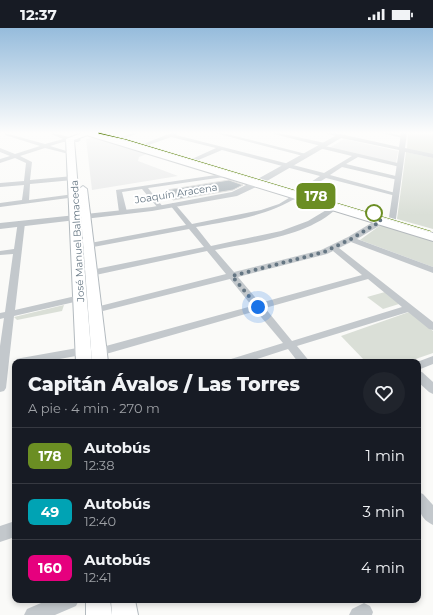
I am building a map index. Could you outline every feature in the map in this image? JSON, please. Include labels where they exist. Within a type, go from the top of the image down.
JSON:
[{"type":"highway","points":[[182,160],[229,175],[260,182]]},
{"type":"highway","points":[[195,160],[388,221],[433,237]]},
{"type":"highway","points":[[299,193],[335,207],[433,231]]},
{"type":"main road","name":"José Manuel Balmaceda","points":[[72,160],[74,196],[88,246],[99,357]]},
{"type":"main road","name":"José Manuel Balmaceda","points":[[84,356],[80,298],[80,217],[85,160]]},
{"type":"main road","points":[[98,603],[99,615]]},
{"type":"main road","points":[[123,603],[125,615]]},
{"type":"street","points":[[25,202],[30,163],[28,160]]},
{"type":"street","points":[[267,160],[396,194]]},
{"type":"street","name":"Joaquín Aracena","points":[[0,226],[160,207],[234,194],[260,182],[298,160]]},
{"type":"street","points":[[88,246],[269,210],[281,205],[348,160]]},
{"type":"street","points":[[380,160],[400,165]]},
{"type":"street","points":[[95,310],[306,257],[334,248],[388,221],[396,194],[401,160]]},
{"type":"street","points":[[341,165],[398,178]]},
{"type":"street","points":[[123,212],[118,191],[229,175]]},
{"type":"street","points":[[0,185],[73,178]]},
{"type":"street","points":[[144,187],[160,207]]},
{"type":"street","points":[[0,205],[74,196]]},
{"type":"street","points":[[174,205],[302,359]]},
{"type":"street","points":[[91,273],[294,230],[319,218],[335,207]]},
{"type":"street","points":[[0,388],[5,315],[18,251],[21,223]]},
{"type":"street","points":[[351,239],[433,270]]},
{"type":"street","points":[[334,248],[433,327]]},
{"type":"street","points":[[0,253],[18,251]]},
{"type":"street","points":[[99,357],[258,307],[369,276]]},
{"type":"street","points":[[5,315],[80,298]]},
{"type":"street","points":[[245,359],[409,308]]},
{"type":"street","points":[[52,359],[84,356]]},
{"type":"street","points":[[421,365],[433,360]]},
{"type":"street","points":[[1,370],[12,364]]},
{"type":"street","points":[[421,378],[433,389]]},
{"type":"street","points":[[421,503],[433,517]]},
{"type":"street","points":[[0,534],[12,530]]},
{"type":"street","points":[[33,615],[63,603]]},
{"type":"shaded area","points":[[89,160],[138,160],[178,176],[92,190]]},
{"type":"shaded area","points":[[381,160],[397,160],[396,164]]},
{"type":"shaded area","points":[[405,160],[433,160],[433,229],[397,219]]},
{"type":"shaded area","points":[[382,224],[433,240],[433,267],[360,240]]},
{"type":"shaded area","points":[[385,292],[399,304],[383,309],[367,297]]},
{"type":"shaded area","points":[[64,305],[62,311],[17,320],[14,317]]},
{"type":"shaded area","points":[[409,312],[433,331],[433,353],[416,359],[363,359],[341,336]]},
{"type":"building","points":[[229,180],[243,185],[233,190],[173,200],[167,190]]},
{"type":"bus line","name":"178","points":[[195,160],[433,231]]},
{"type":"route","points":[[258,307],[232,276],[306,257],[334,248],[381,221],[374,213]]}]
